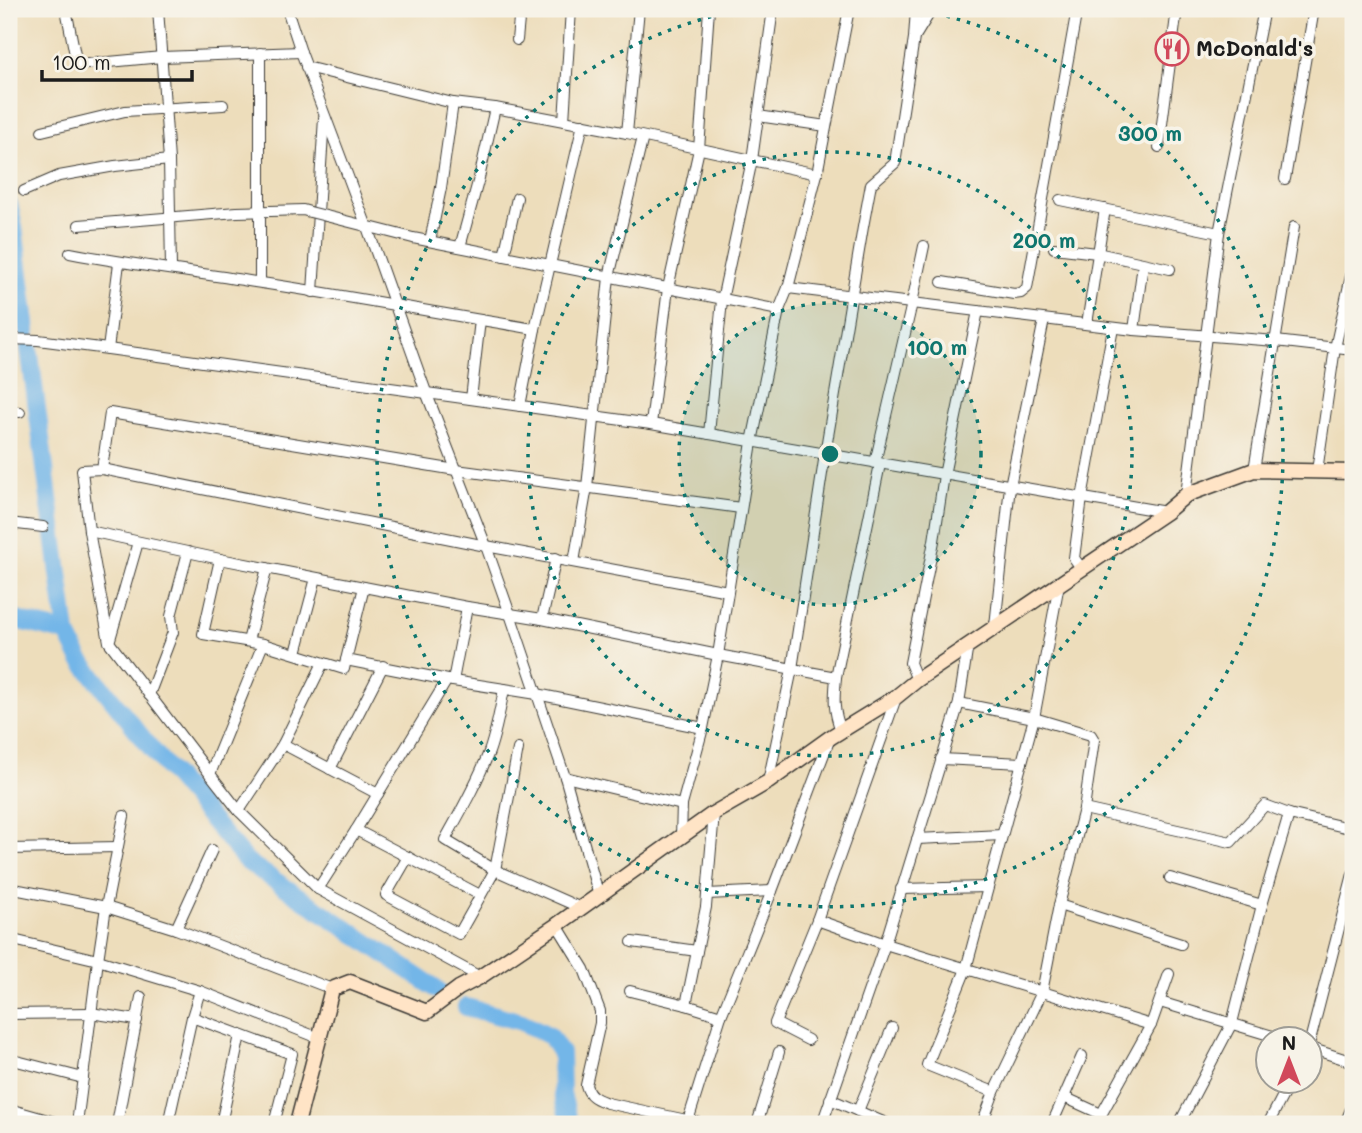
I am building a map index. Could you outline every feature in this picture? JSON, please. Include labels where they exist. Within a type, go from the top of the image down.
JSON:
[{"type":"main road","points":[[297,1124],[332,989],[350,982],[427,1012],[599,896],[714,813],[768,782],[836,734],[896,697],[995,626],[1166,512],[1186,495],[1254,470],[1353,472]]},
{"type":"street","points":[[66,9],[78,65],[162,57],[301,52]]},
{"type":"street","points":[[158,9],[169,160],[171,268]]},
{"type":"street","points":[[287,9],[426,392],[486,545],[565,777],[599,896]]},
{"type":"street","points":[[517,40],[520,9]]},
{"type":"street","points":[[564,121],[571,9]]},
{"type":"street","points":[[627,133],[639,9]]},
{"type":"street","points":[[651,424],[668,288],[699,149],[709,9]]},
{"type":"street","points":[[709,434],[722,300],[752,160],[773,9]]},
{"type":"street","points":[[681,837],[682,804],[703,727],[718,656],[752,442],[779,310],[788,288],[817,174],[849,9]]},
{"type":"street","points":[[768,782],[792,669],[871,184],[895,163],[916,9]]},
{"type":"street","points":[[914,38],[932,9]]},
{"type":"street","points":[[942,282],[1014,294],[1027,288],[1077,9]]},
{"type":"street","points":[[1159,147],[1177,9]]},
{"type":"street","points":[[1186,495],[1219,233],[1264,9]]},
{"type":"street","points":[[1285,179],[1314,9]]},
{"type":"street","points":[[260,52],[260,282]]},
{"type":"street","points":[[306,67],[453,103],[583,124],[817,174]]},
{"type":"street","points":[[430,241],[441,188],[453,103]]},
{"type":"street","points":[[42,131],[125,111],[223,105]]},
{"type":"street","points":[[460,247],[495,108]]},
{"type":"street","points":[[313,292],[324,114]]},
{"type":"street","points":[[758,116],[826,126]]},
{"type":"street","points":[[520,407],[535,329],[583,124]]},
{"type":"street","points":[[574,562],[587,487],[609,277],[643,137]]},
{"type":"street","points":[[24,191],[59,176],[169,160]]},
{"type":"street","points":[[504,256],[517,198]]},
{"type":"street","points":[[1060,200],[1219,233]]},
{"type":"street","points":[[1087,324],[1105,209]]},
{"type":"street","points":[[79,225],[303,210],[430,241],[779,310]]},
{"type":"street","points":[[1254,470],[1294,228]]},
{"type":"street","points":[[688,1123],[721,1016],[836,734],[836,677],[923,246]]},
{"type":"street","points":[[1054,248],[1097,253],[1170,269]]},
{"type":"street","points":[[70,253],[535,329]]},
{"type":"street","points":[[108,349],[119,263]]},
{"type":"street","points":[[1134,330],[1143,264]]},
{"type":"street","points":[[1318,471],[1335,348],[1353,267]]},
{"type":"street","points":[[788,288],[1113,328],[1353,350]]},
{"type":"street","points":[[917,680],[911,663],[944,475],[978,311]]},
{"type":"street","points":[[471,399],[480,320]]},
{"type":"street","points":[[995,626],[1010,486],[1044,320]]},
{"type":"street","points":[[1082,569],[1074,558],[1082,498],[1113,328]]},
{"type":"street","points":[[9,339],[108,349],[651,424],[1166,512]]},
{"type":"street","points":[[9,411],[20,412]]},
{"type":"street","points":[[102,469],[110,414],[456,470],[741,508]]},
{"type":"street","points":[[481,977],[318,889],[240,811],[210,774],[109,642],[89,531],[82,470],[102,469],[728,591]]},
{"type":"street","points":[[9,523],[43,527]]},
{"type":"street","points":[[89,531],[316,578],[836,677]]},
{"type":"street","points":[[109,642],[138,542]]},
{"type":"street","points":[[149,695],[173,632],[171,616],[188,552]]},
{"type":"street","points":[[542,619],[556,558]]},
{"type":"street","points":[[220,559],[204,634],[263,644],[344,669],[364,587]]},
{"type":"street","points":[[248,641],[267,568]]},
{"type":"street","points":[[296,653],[316,578]]},
{"type":"street","points":[[994,1093],[927,1065],[966,969],[1034,718],[1059,584]]},
{"type":"street","points":[[318,889],[450,680],[467,607]]},
{"type":"street","points":[[210,774],[263,644]]},
{"type":"street","points":[[822,1124],[885,944],[958,703],[968,645]]},
{"type":"street","points":[[346,660],[703,727]]},
{"type":"street","points":[[240,811],[283,744],[323,663]]},
{"type":"street","points":[[330,769],[383,666]]},
{"type":"street","points":[[504,689],[489,750],[476,782],[445,840],[495,870],[581,908]]},
{"type":"street","points":[[808,1040],[775,1023],[817,920],[896,697]]},
{"type":"street","points":[[958,703],[1034,718],[1091,735],[1094,740],[1084,809],[1059,905],[1042,992],[982,1124]]},
{"type":"street","points":[[283,744],[378,794]]},
{"type":"street","points":[[408,857],[386,895],[459,934],[495,870],[518,749]]},
{"type":"street","points":[[941,759],[1022,763]]},
{"type":"street","points":[[565,777],[682,804]]},
{"type":"street","points":[[1084,809],[1231,842],[1265,805],[1353,830]]},
{"type":"street","points":[[686,1005],[706,907],[714,813]]},
{"type":"street","points":[[1179,1124],[1233,1023],[1262,905],[1289,814]]},
{"type":"street","points":[[77,1124],[106,907],[124,816]]},
{"type":"street","points":[[356,830],[480,895]]},
{"type":"street","points":[[917,839],[1002,835]]},
{"type":"street","points":[[9,849],[118,847]]},
{"type":"street","points":[[176,929],[212,850]]},
{"type":"street","points":[[1314,1024],[1353,874]]},
{"type":"street","points":[[1170,878],[1262,905]]},
{"type":"street","points":[[901,889],[988,887]]},
{"type":"street","points":[[9,888],[106,907],[176,929],[332,989]]},
{"type":"street","points":[[707,894],[772,891]]},
{"type":"street","points":[[1059,905],[1181,944]]},
{"type":"street","points":[[817,920],[885,944],[1151,1025]]},
{"type":"street","points":[[557,925],[584,969],[600,1012],[586,1085],[588,1092],[607,1103],[688,1123],[705,1124]]},
{"type":"street","points":[[9,939],[98,960],[200,991],[319,1038]]},
{"type":"street","points":[[632,942],[697,951]]},
{"type":"street","points":[[1096,1124],[1151,1025],[1169,974]]},
{"type":"street","points":[[169,1124],[200,991]]},
{"type":"street","points":[[630,991],[721,1016]]},
{"type":"street","points":[[117,1124],[141,997]]},
{"type":"street","points":[[1160,1002],[1254,1030]]},
{"type":"street","points":[[9,1014],[90,1013],[137,1020]]},
{"type":"street","points":[[192,1017],[292,1054],[274,1124]]},
{"type":"street","points":[[859,1124],[860,1112],[892,1028]]},
{"type":"street","points":[[221,1124],[240,1035]]},
{"type":"street","points":[[757,1124],[779,1052]]},
{"type":"street","points":[[1324,1053],[1353,1062]]},
{"type":"street","points":[[1052,1124],[1082,1056]]},
{"type":"street","points":[[9,1059],[83,1078]]},
{"type":"street","points":[[1268,1124],[1284,1094]]},
{"type":"street","points":[[1064,1097],[1101,1114]]},
{"type":"street","points":[[830,1099],[888,1124]]},
{"type":"street","points":[[1345,1124],[1353,1104]]},
{"type":"street","points":[[9,1109],[62,1124]]},
{"type":"waterway","points":[[9,204],[27,331]]},
{"type":"waterway","points":[[29,348],[67,633],[80,659],[246,861],[438,990]]},
{"type":"waterway","points":[[9,618],[67,633]]},
{"type":"waterway","points":[[466,1007],[522,1022],[550,1036],[561,1053],[562,1094],[570,1124]]},
{"type":"place","name":"McDonald's","points":[[1172,49]]}]
